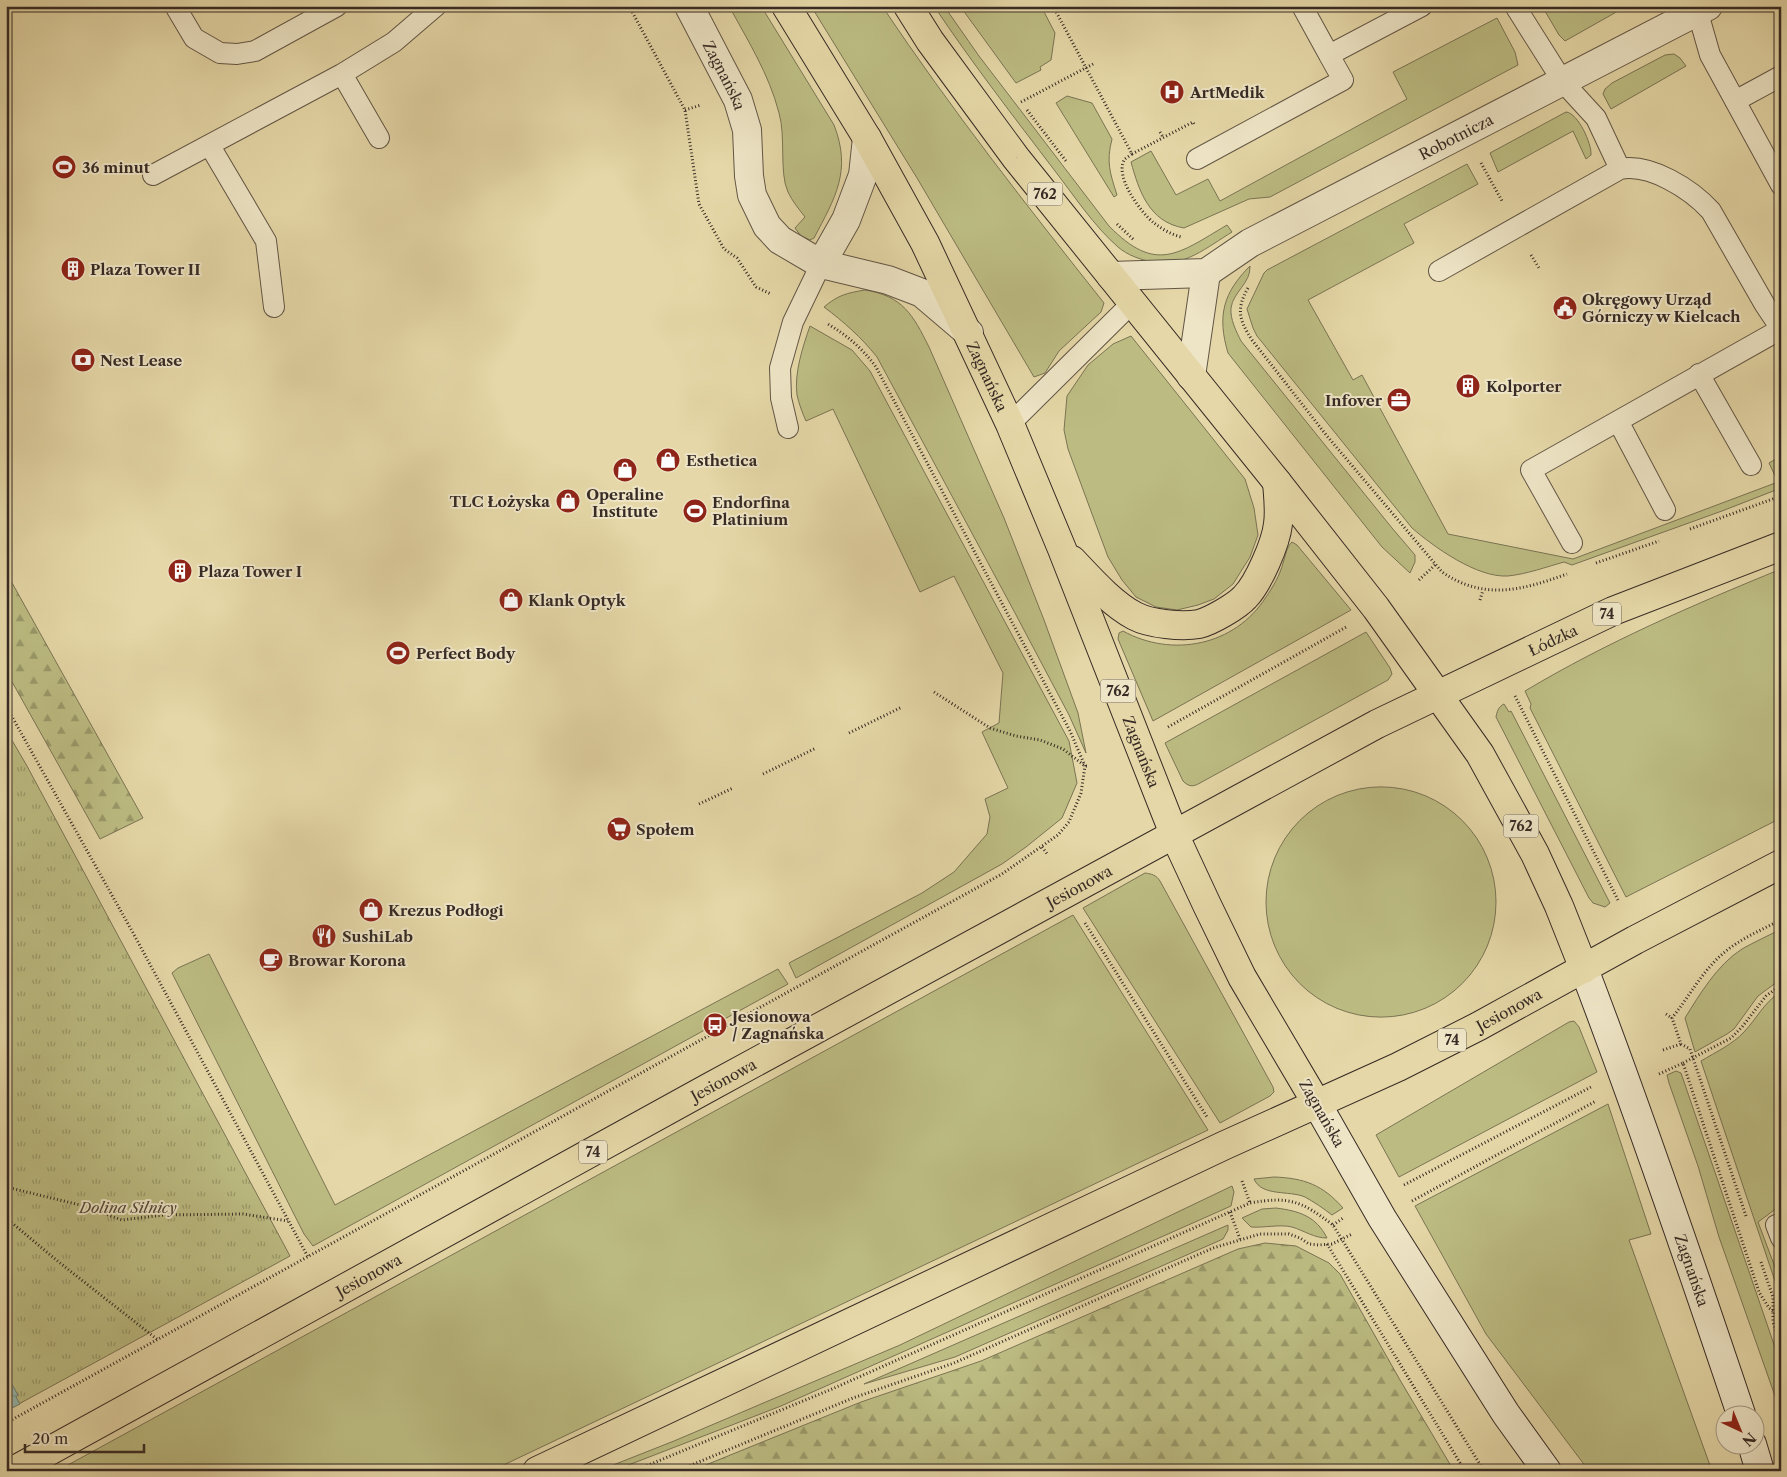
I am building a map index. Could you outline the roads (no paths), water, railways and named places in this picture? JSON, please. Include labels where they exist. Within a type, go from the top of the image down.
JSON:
[{"type":"main road","name":"Zagnańska","points":[[786,6],[867,138],[914,220],[1010,424],[1062,549],[1174,834],[1242,977],[1317,1104]]},
{"type":"main road","name":"Zagnańska","points":[[908,6],[930,41],[1016,158],[1277,482],[1376,608],[1438,694],[1480,754],[1517,819],[1559,906],[1584,969]]},
{"type":"main road","name":"762","points":[[1062,549],[1100,590],[1136,616],[1168,625],[1200,624],[1225,612],[1246,597],[1259,577],[1270,552],[1278,524],[1277,482]]},
{"type":"main road","name":"Łódzka","points":[[1438,694],[1614,611],[1781,546]]},
{"type":"main road","name":"Jesionowa","points":[[13,1471],[1174,834],[1377,724],[1438,694]]},
{"type":"main road","name":"74","points":[[1584,969],[1635,940],[1781,864]]},
{"type":"main road","name":"Jesionowa","points":[[537,1471],[1216,1149],[1398,1067],[1584,969]]},
{"type":"street","name":"Zagnańska","points":[[689,6],[738,100],[747,130],[748,176],[752,195],[766,226],[780,240],[821,264],[888,280],[922,293],[968,333]]},
{"type":"street","name":"Robotnicza","points":[[1206,273],[1250,243],[1563,82],[1701,8]]},
{"type":"street","points":[[821,264],[846,220],[863,175],[867,138]]},
{"type":"street","points":[[1111,276],[1206,273],[1191,376]]},
{"type":"street","name":"Zagnańska","points":[[1584,969],[1622,1070],[1739,1404]]},
{"type":"street","name":"Zagnańska","points":[[1317,1104],[1382,1218],[1506,1414],[1547,1471]]},
{"type":"street","points":[[1755,1454],[1760,1471]]},
{"type":"lane","points":[[175,6],[194,38],[220,53],[237,54],[255,51],[336,6]]},
{"type":"lane","points":[[153,175],[342,74],[394,42],[436,6]]},
{"type":"lane","points":[[1197,159],[1343,80],[1302,6]]},
{"type":"lane","points":[[1329,55],[1422,6]]},
{"type":"lane","points":[[1514,6],[1563,82],[1596,118],[1620,169]]},
{"type":"lane","points":[[1701,8],[1710,55],[1781,185]]},
{"type":"lane","points":[[342,74],[379,138]]},
{"type":"lane","points":[[1735,101],[1781,76]]},
{"type":"lane","points":[[210,146],[266,241],[274,307]]},
{"type":"lane","points":[[1439,271],[1620,169],[1640,168],[1652,172],[1690,192],[1711,211],[1765,305],[1781,329],[1531,470],[1572,543]]},
{"type":"lane","points":[[788,428],[781,398],[780,368],[793,322],[821,264]]},
{"type":"lane","points":[[1010,424],[1132,303]]},
{"type":"lane","points":[[1699,374],[1751,465]]},
{"type":"lane","points":[[1618,421],[1665,510]]},
{"type":"water","points":[[6,1374],[18,1395],[16,1397],[20,1404],[6,1411]]},
{"type":"place","name":"ArtMedik","points":[[1172,92]]},
{"type":"place","name":"36 minut","points":[[64,167]]},
{"type":"place","name":"Plaza Tower II","points":[[73,269]]},
{"type":"place","name":"Okręgowy Urząd Górniczy w Kielcach","points":[[1565,308]]},
{"type":"place","name":"Nest Lease","points":[[83,360]]},
{"type":"place","name":"Kolporter","points":[[1468,386]]},
{"type":"place","name":"Infover","points":[[1399,400]]},
{"type":"place","name":"Esthetica","points":[[668,460]]},
{"type":"place","name":"Operaline Institute","points":[[625,470]]},
{"type":"place","name":"TLC Łożyska","points":[[568,501]]},
{"type":"place","name":"Endorfina Platinium","points":[[695,511]]},
{"type":"place","name":"Plaza Tower I","points":[[180,571]]},
{"type":"place","name":"Klank Optyk","points":[[511,600]]},
{"type":"place","name":"Perfect Body","points":[[398,653]]},
{"type":"place","name":"Społem","points":[[619,829]]},
{"type":"place","name":"Krezus Podłogi","points":[[371,910]]},
{"type":"place","name":"SushiLab","points":[[324,936]]},
{"type":"place","name":"Browar Korona","points":[[271,960]]},
{"type":"place","name":"Jesionowa / Zagnańska","points":[[715,1025]]},
{"type":"park label","name":"Dolina Silnicy","points":[[128,1207]]}]
